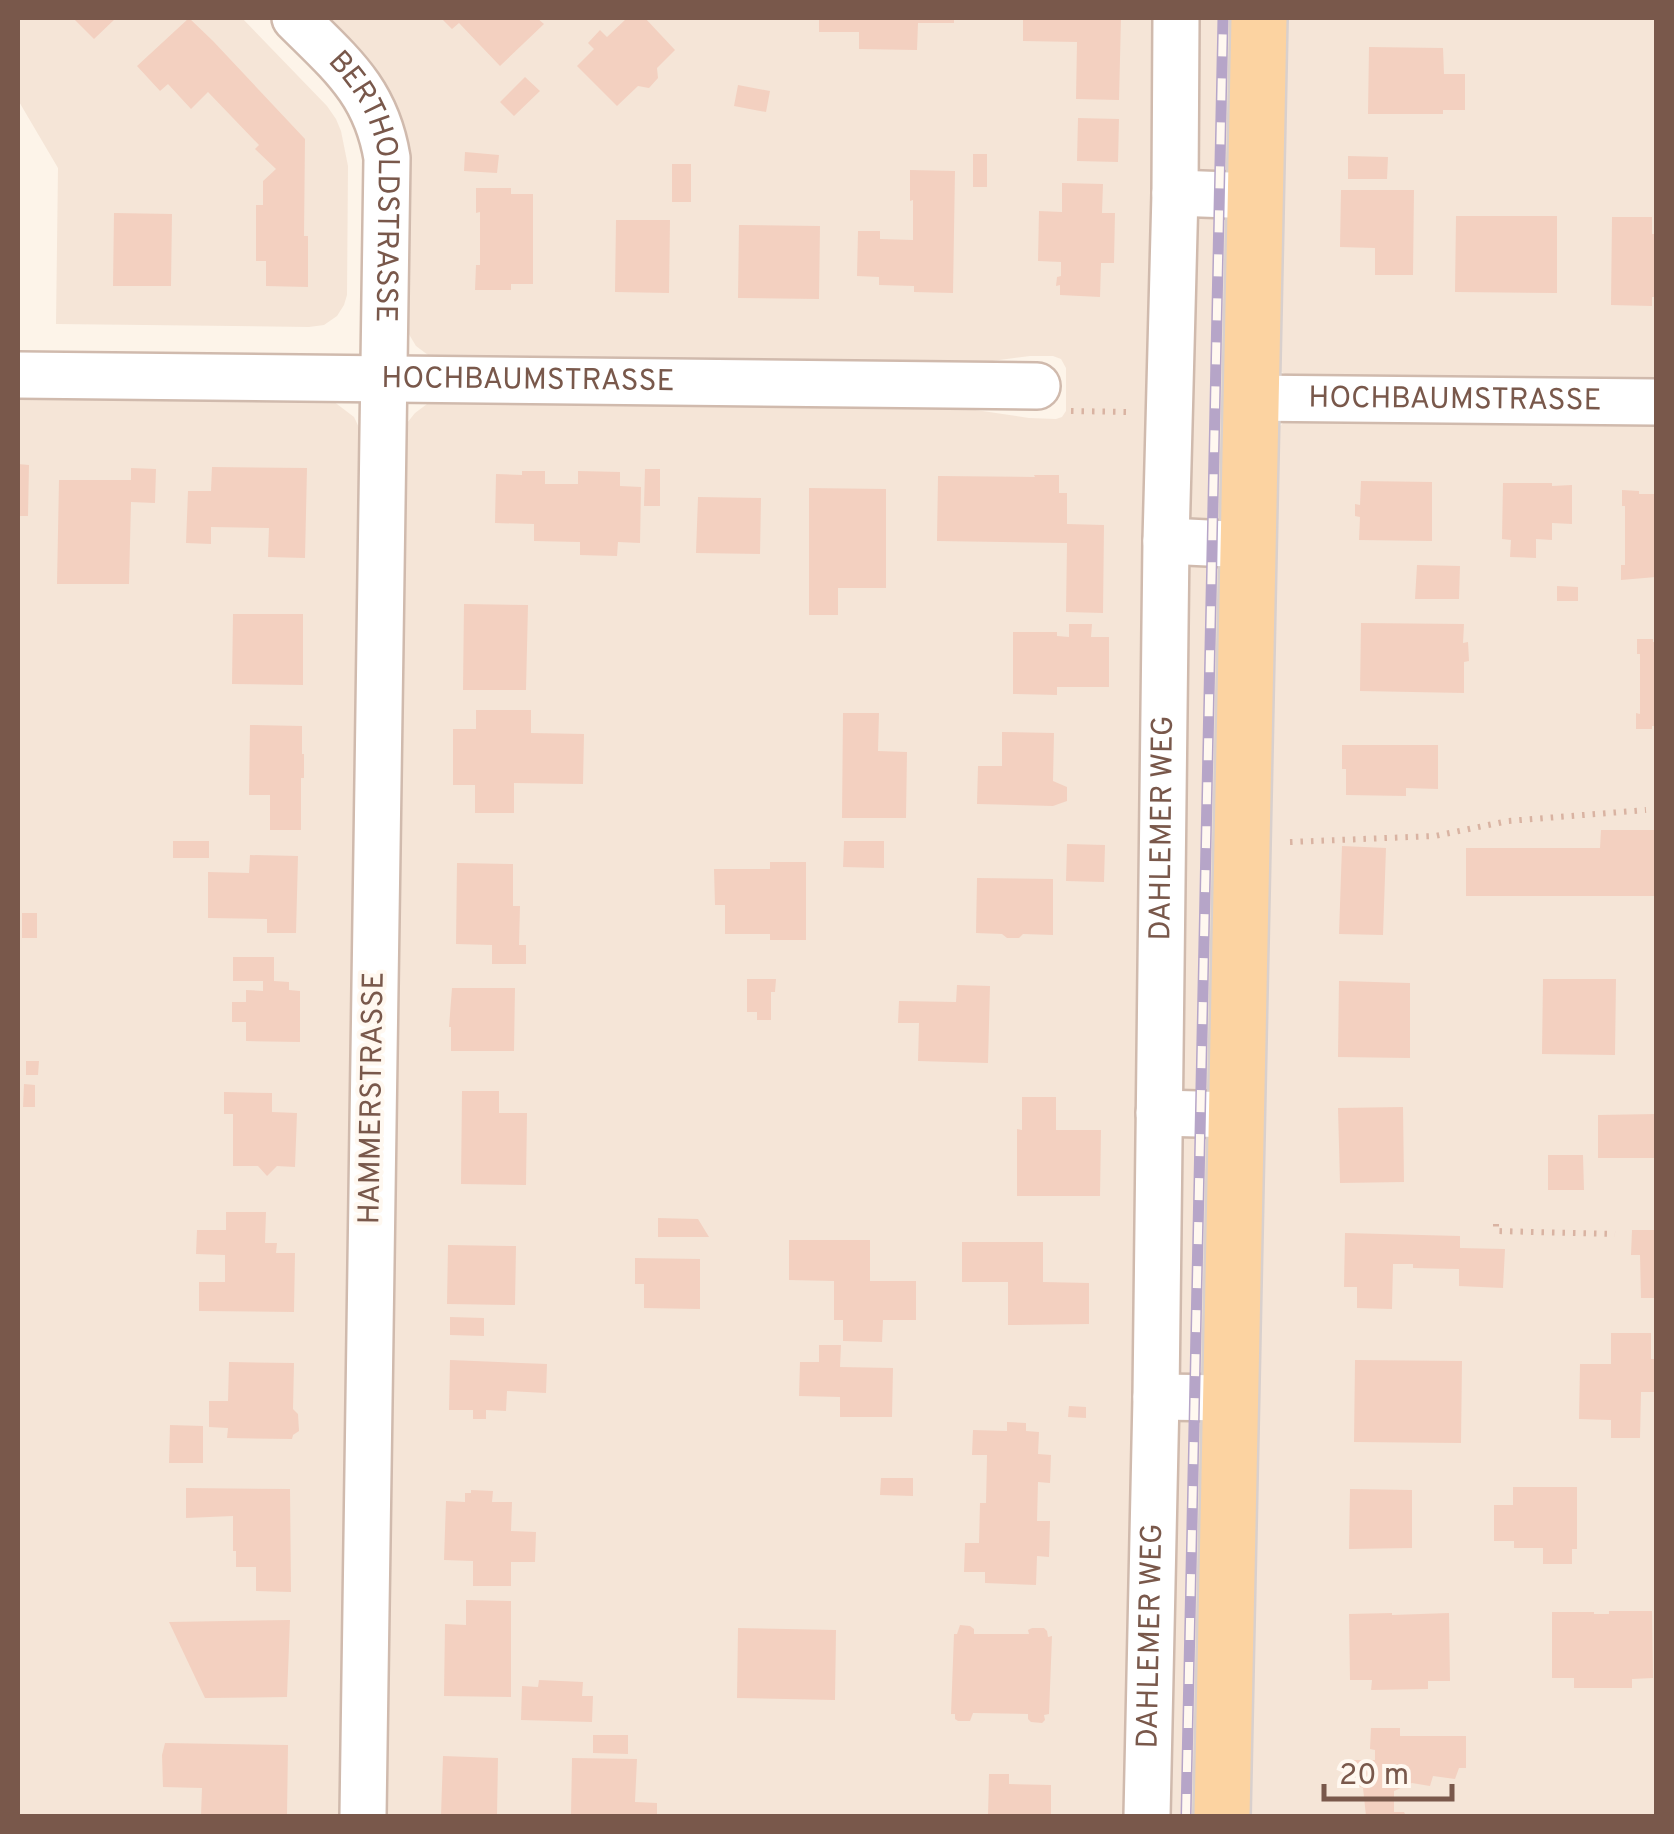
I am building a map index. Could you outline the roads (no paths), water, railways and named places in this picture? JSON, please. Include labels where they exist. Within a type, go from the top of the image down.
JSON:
[{"type":"main road","points":[[1222,1816],[1260,18]]},
{"type":"street","name":"BERTHOLDSTRASSE","points":[[295,18],[356,80],[384,141],[387,158],[383,380]]},
{"type":"street","name":"DAHLEMER WEG","points":[[1147,1816],[1176,18]]},
{"type":"street","points":[[1174,192],[1256,196]]},
{"type":"street","name":"HOCHBAUMSTRASSE","points":[[18,375],[1037,386]]},
{"type":"street","name":"HAMMERSTRASSE","points":[[363,1816],[383,380]]},
{"type":"street","name":"HOCHBAUMSTRASSE","points":[[1253,398],[1656,402]]},
{"type":"street","points":[[1166,542],[1250,545]]},
{"type":"street","points":[[1159,1114],[1238,1115]]},
{"type":"street","points":[[1156,1397],[1231,1398]]},
{"type":"railway","points":[[1186,1816],[1223,18]]}]
